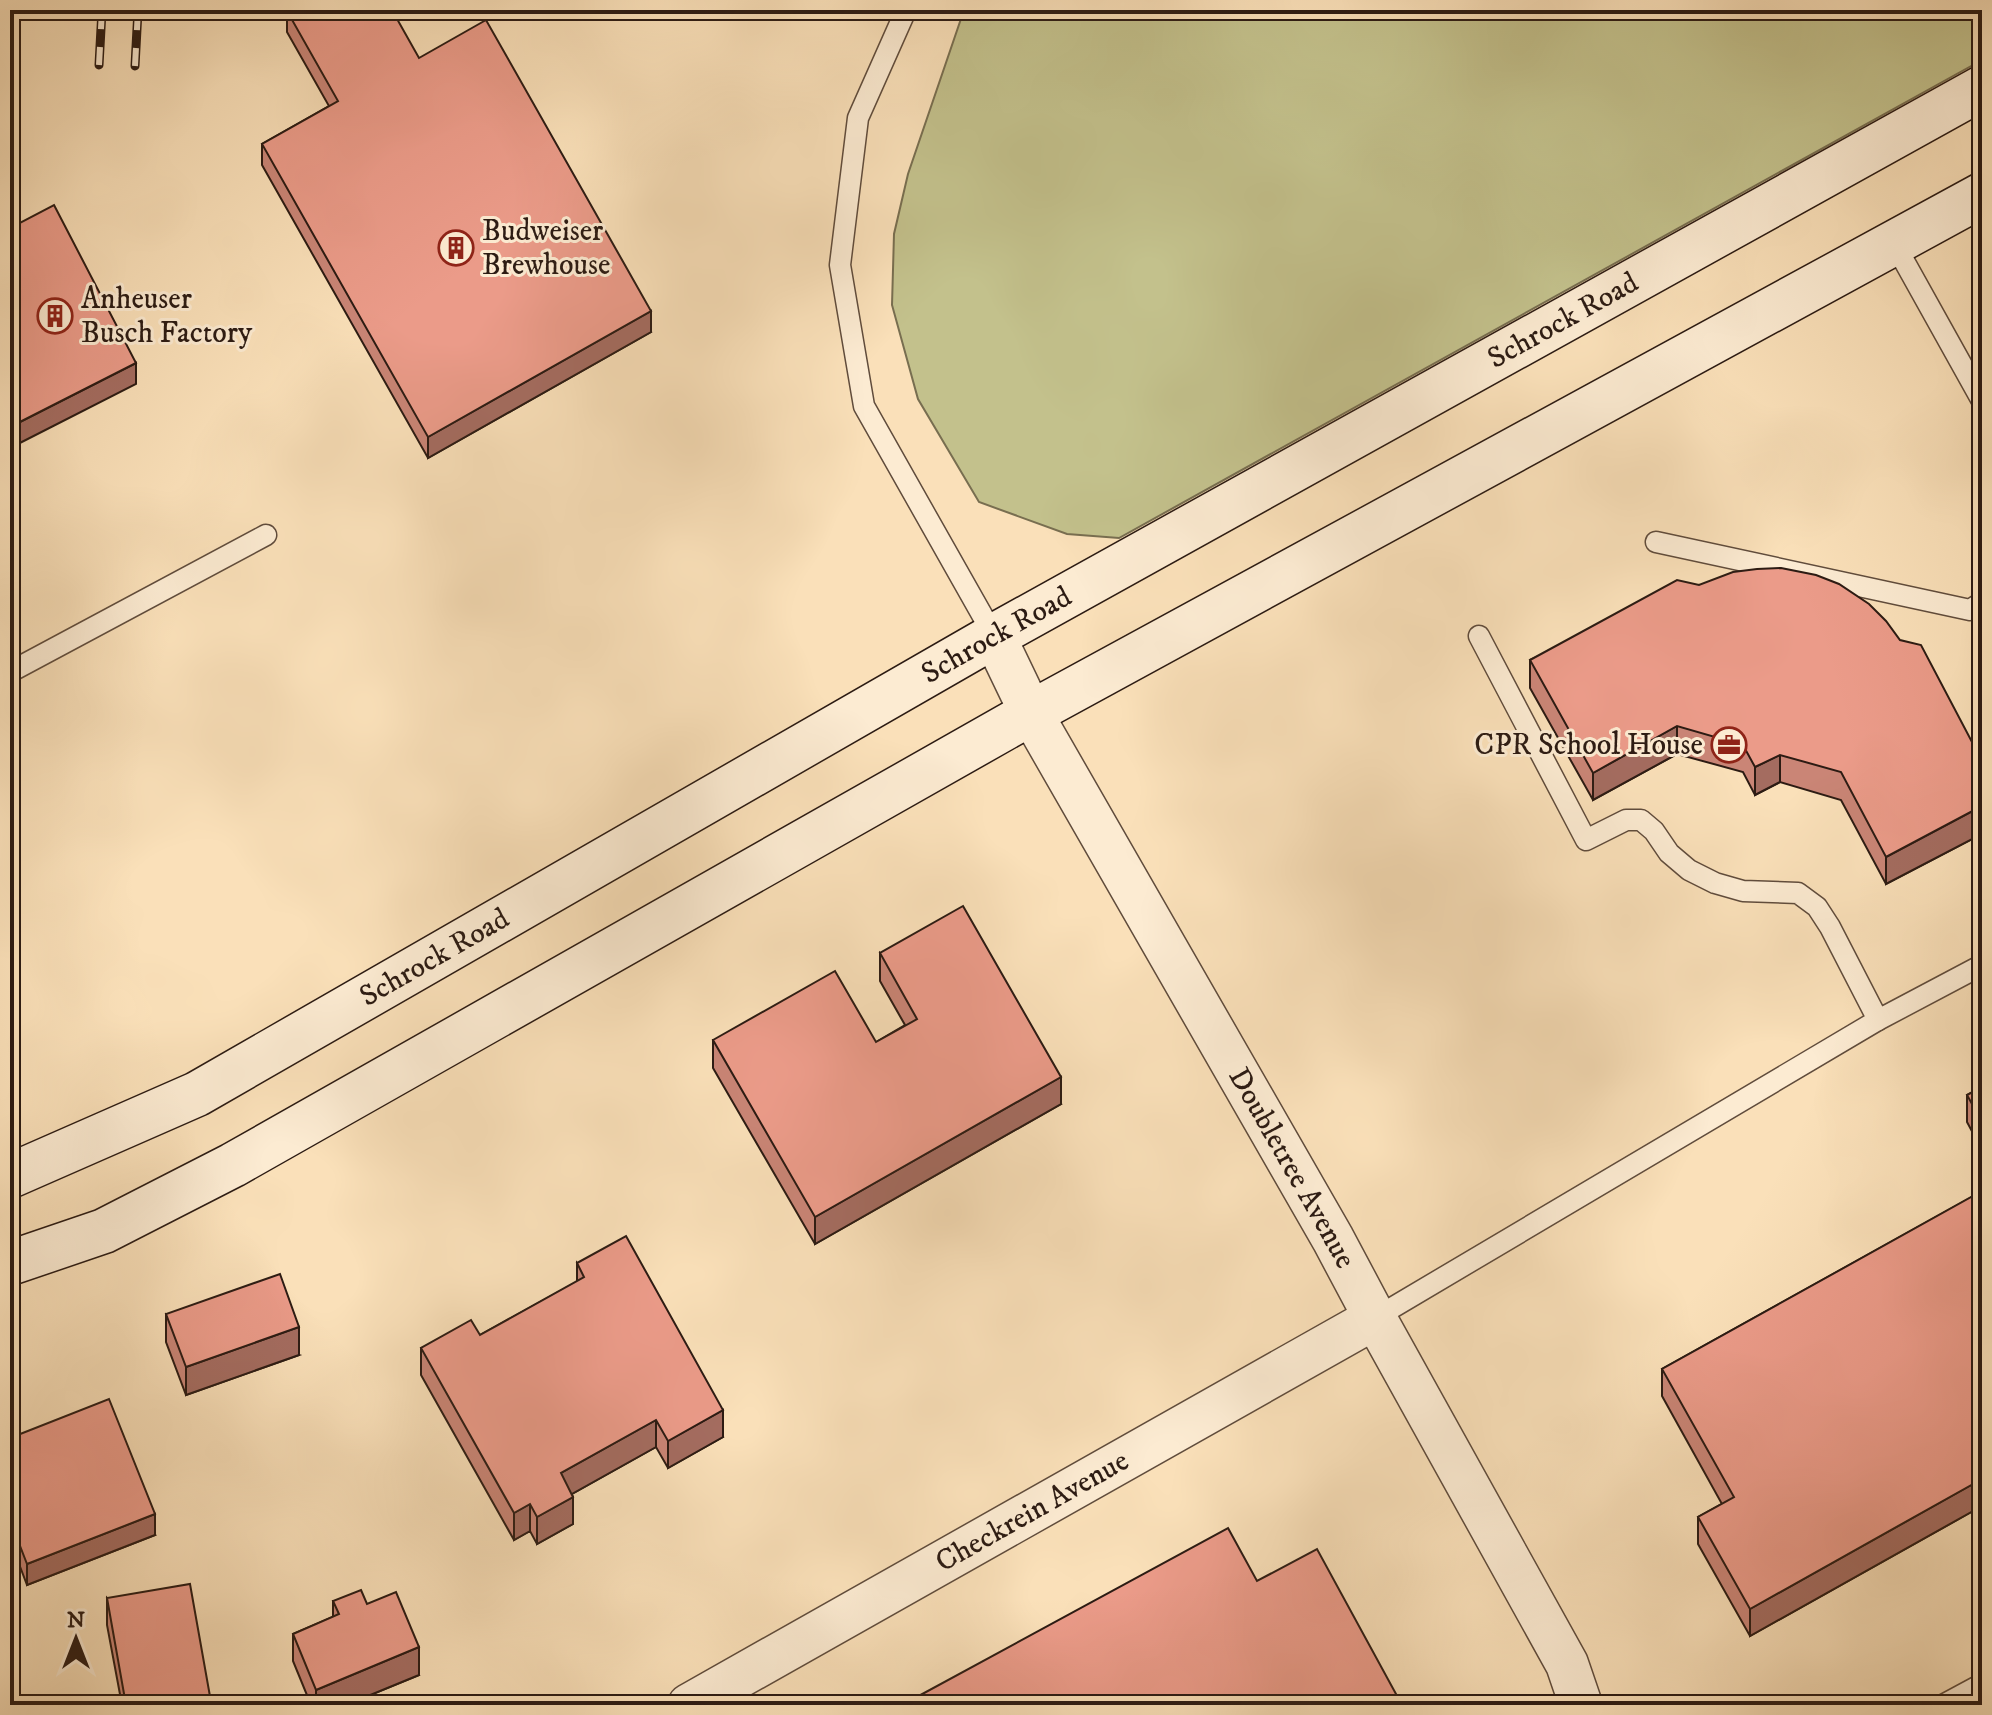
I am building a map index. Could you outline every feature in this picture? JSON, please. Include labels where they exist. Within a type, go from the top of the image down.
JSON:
[{"type":"main road","name":"Schrock Road","points":[[10,1176],[197,1094],[994,636],[1982,88]]},
{"type":"main road","points":[[10,1263],[104,1231],[233,1165],[1031,713],[1982,195]]},
{"type":"street","name":"Doubletree Avenue","points":[[994,636],[1031,713],[1333,1239],[1567,1664],[1581,1705]]},
{"type":"street","name":"Checkrein Avenue","points":[[689,1705],[1375,1318]]},
{"type":"lane","points":[[906,10],[858,118],[840,265],[864,406],[994,636]]},
{"type":"lane","points":[[1894,243],[1982,401]]},
{"type":"lane","points":[[10,672],[266,535]]},
{"type":"lane","points":[[1656,542],[1970,610],[1982,602]]},
{"type":"lane","points":[[1479,636],[1586,840],[1626,820],[1641,820],[1654,831],[1669,853],[1689,870],[1715,883],[1743,891],[1798,893],[1817,907],[1830,927],[1878,1020]]},
{"type":"lane","points":[[1375,1318],[1878,1020],[1982,965]]},
{"type":"lane","points":[[1943,1705],[1982,1684]]},
{"type":"shaded area","points":[[964,10],[1982,10],[1982,60],[1119,538],[1067,534],[979,502],[918,399],[892,305],[894,234],[908,174]]},
{"type":"building","name":"Budweiser Brewhouse","points":[[289,10],[392,10],[419,58],[486,20],[651,311],[428,437],[262,144],[338,101]]},
{"type":"building","name":"Anheuser Busch Factory","points":[[54,205],[136,363],[10,427],[10,228]]},
{"type":"building","points":[[1781,568],[1816,575],[1839,584],[1869,604],[1900,640],[1921,645],[1982,761],[1982,806],[1886,857],[1841,772],[1780,755],[1755,767],[1743,745],[1677,726],[1593,773],[1530,660],[1677,580],[1699,585],[1733,572]]},
{"type":"building","points":[[963,906],[1061,1077],[815,1217],[713,1040],[835,971],[876,1042],[917,1019],[880,953]]},
{"type":"building","points":[[1982,1087],[1982,1122],[1967,1095]]},
{"type":"building","points":[[1982,1191],[1982,1479],[1750,1609],[1698,1517],[1734,1497],[1662,1369]]},
{"type":"building","points":[[626,1236],[723,1410],[668,1441],[656,1420],[561,1473],[573,1497],[537,1517],[530,1504],[514,1513],[421,1348],[471,1320],[480,1335],[584,1277],[577,1263]]},
{"type":"building","points":[[280,1274],[299,1327],[186,1367],[166,1314]]},
{"type":"building","points":[[109,1399],[155,1514],[27,1564],[10,1520],[10,1438]]},
{"type":"building","points":[[1228,1528],[1257,1581],[1317,1549],[1402,1705],[902,1705]]},
{"type":"building","points":[[190,1584],[211,1702],[126,1705],[107,1598]]},
{"type":"building","points":[[361,1590],[367,1604],[396,1592],[419,1647],[316,1690],[293,1634],[339,1614],[333,1601]]},
{"type":"railway","points":[[99,65],[102,10]]},
{"type":"railway","points":[[135,66],[138,10]]},
{"type":"place","name":"Budweiser Brewhouse","points":[[456,248]]},
{"type":"place","name":"Anheuser Busch Factory","points":[[55,316]]},
{"type":"place","name":"CPR School House","points":[[1729,745]]}]
